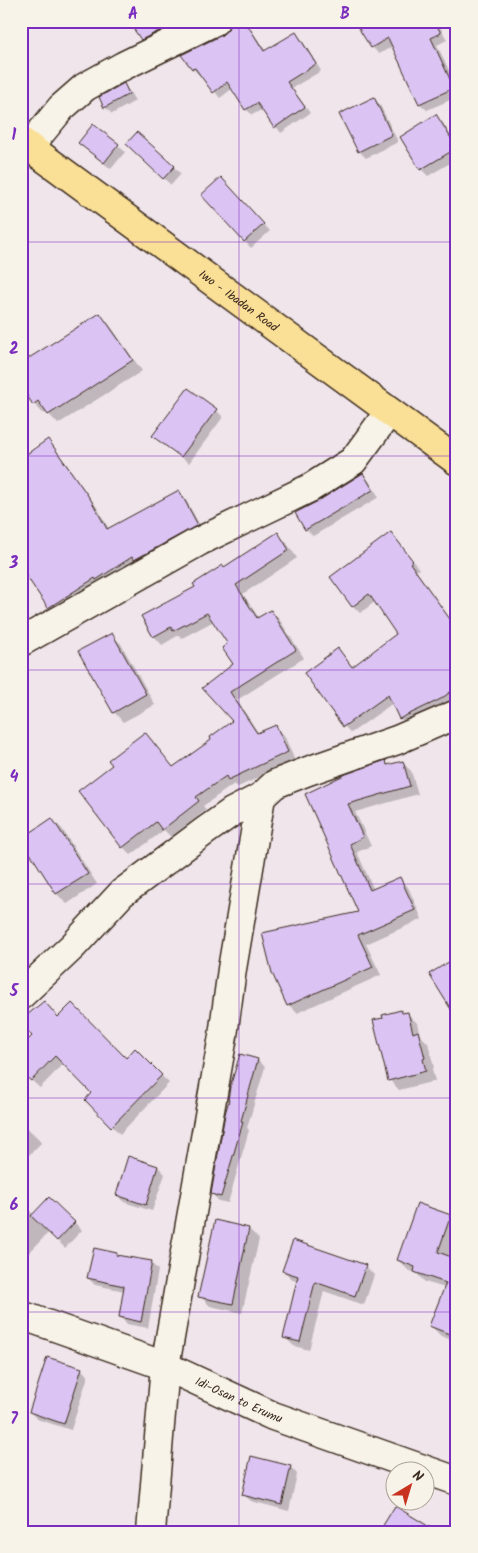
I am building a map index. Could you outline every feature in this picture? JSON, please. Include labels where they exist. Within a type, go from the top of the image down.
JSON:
[{"type":"main road","name":"Iwo - Ibadan Road","points":[[24,147],[457,462]]},
{"type":"street","points":[[24,147],[61,108],[85,87],[123,66],[215,21]]},
{"type":"street","points":[[21,642],[200,541],[310,488],[353,461],[389,412]]},
{"type":"street","points":[[21,995],[73,946],[122,893],[232,812],[261,797],[275,784],[397,740],[457,714]]},
{"type":"street","points":[[151,1532],[165,1366],[223,1036],[261,797]]},
{"type":"street","name":"Idi-Osan to Erumu","points":[[21,1315],[165,1366],[273,1416],[457,1481]]},
{"type":"building","points":[[142,21],[179,21],[141,40],[133,28]]},
{"type":"building","points":[[230,21],[245,21],[264,51],[296,32],[316,64],[287,82],[305,107],[274,128],[257,103],[245,110],[227,82],[213,93],[195,68],[192,69],[181,55],[222,35],[228,29]]},
{"type":"building","points":[[354,21],[434,21],[441,33],[431,38],[454,88],[419,104],[388,38],[371,48]]},
{"type":"building","points":[[124,83],[129,94],[104,108],[99,97]]},
{"type":"building","points":[[374,97],[392,135],[358,152],[339,114]]},
{"type":"building","points":[[436,114],[457,148],[420,170],[400,137]]},
{"type":"building","points":[[93,124],[119,144],[104,163],[78,143]]},
{"type":"building","points":[[137,132],[175,166],[163,179],[126,144]]},
{"type":"building","points":[[221,177],[264,224],[244,242],[201,195]]},
{"type":"building","points":[[100,313],[133,360],[48,415],[38,401],[33,405],[21,386],[21,363]]},
{"type":"building","points":[[188,388],[217,409],[181,457],[152,436]]},
{"type":"building","points":[[48,439],[91,500],[107,529],[179,490],[198,525],[134,560],[132,557],[48,608],[21,568],[21,458]]},
{"type":"building","points":[[363,473],[373,490],[305,530],[295,513]]},
{"type":"building","points":[[278,532],[289,550],[236,585],[257,618],[271,610],[296,650],[230,692],[257,733],[276,725],[288,752],[228,780],[226,776],[196,797],[199,801],[162,830],[156,822],[122,848],[78,791],[112,765],[108,760],[145,732],[173,767],[211,740],[210,737],[232,721],[202,688],[233,664],[222,648],[227,643],[207,613],[173,631],[171,627],[153,637],[141,616],[195,587],[193,584],[223,565],[224,567]]},
{"type":"building","points":[[391,532],[413,561],[410,563],[457,629],[457,687],[441,699],[399,719],[388,695],[343,727],[304,673],[338,648],[352,667],[396,634],[369,594],[352,607],[330,577]]},
{"type":"building","points":[[112,633],[146,694],[113,713],[78,651]]},
{"type":"building","points":[[386,760],[387,765],[403,761],[410,786],[348,804],[363,837],[350,844],[370,890],[400,877],[415,910],[358,935],[373,967],[287,1006],[272,973],[262,933],[358,912],[305,794],[346,774]]},
{"type":"building","points":[[52,818],[88,874],[56,894],[21,839]]},
{"type":"building","points":[[457,957],[457,1019],[429,974]]},
{"type":"building","points":[[44,1001],[58,1017],[72,1003],[126,1058],[135,1048],[162,1075],[111,1127],[85,1100],[91,1093],[55,1056],[31,1081],[21,1072],[21,1047],[32,1036],[21,1023],[21,1020]]},
{"type":"building","points":[[401,1010],[402,1013],[408,1012],[413,1033],[418,1031],[425,1058],[423,1059],[426,1071],[388,1081],[373,1020],[383,1018],[382,1015]]},
{"type":"building","points":[[240,1054],[258,1059],[241,1121],[243,1122],[221,1197],[211,1194],[230,1087]]},
{"type":"building","points":[[128,1156],[158,1166],[146,1205],[116,1195]]},
{"type":"building","points":[[49,1197],[75,1222],[57,1241],[31,1216]]},
{"type":"building","points":[[417,1203],[451,1215],[438,1252],[457,1259],[457,1337],[429,1326],[446,1283],[414,1272],[415,1267],[397,1260]]},
{"type":"building","points":[[215,1220],[249,1228],[233,1304],[198,1297]]},
{"type":"building","points":[[293,1240],[366,1265],[355,1296],[315,1282],[300,1342],[283,1338],[298,1276],[282,1271]]},
{"type":"building","points":[[94,1248],[117,1253],[116,1255],[152,1261],[141,1322],[119,1317],[124,1286],[87,1278]]},
{"type":"building","points":[[47,1357],[82,1368],[64,1424],[29,1412]]},
{"type":"building","points":[[251,1456],[291,1466],[282,1505],[242,1495]]},
{"type":"building","points":[[393,1510],[402,1510],[438,1532],[379,1532]]},
{"type":"railway","points":[[21,1526],[37,1532]]}]
